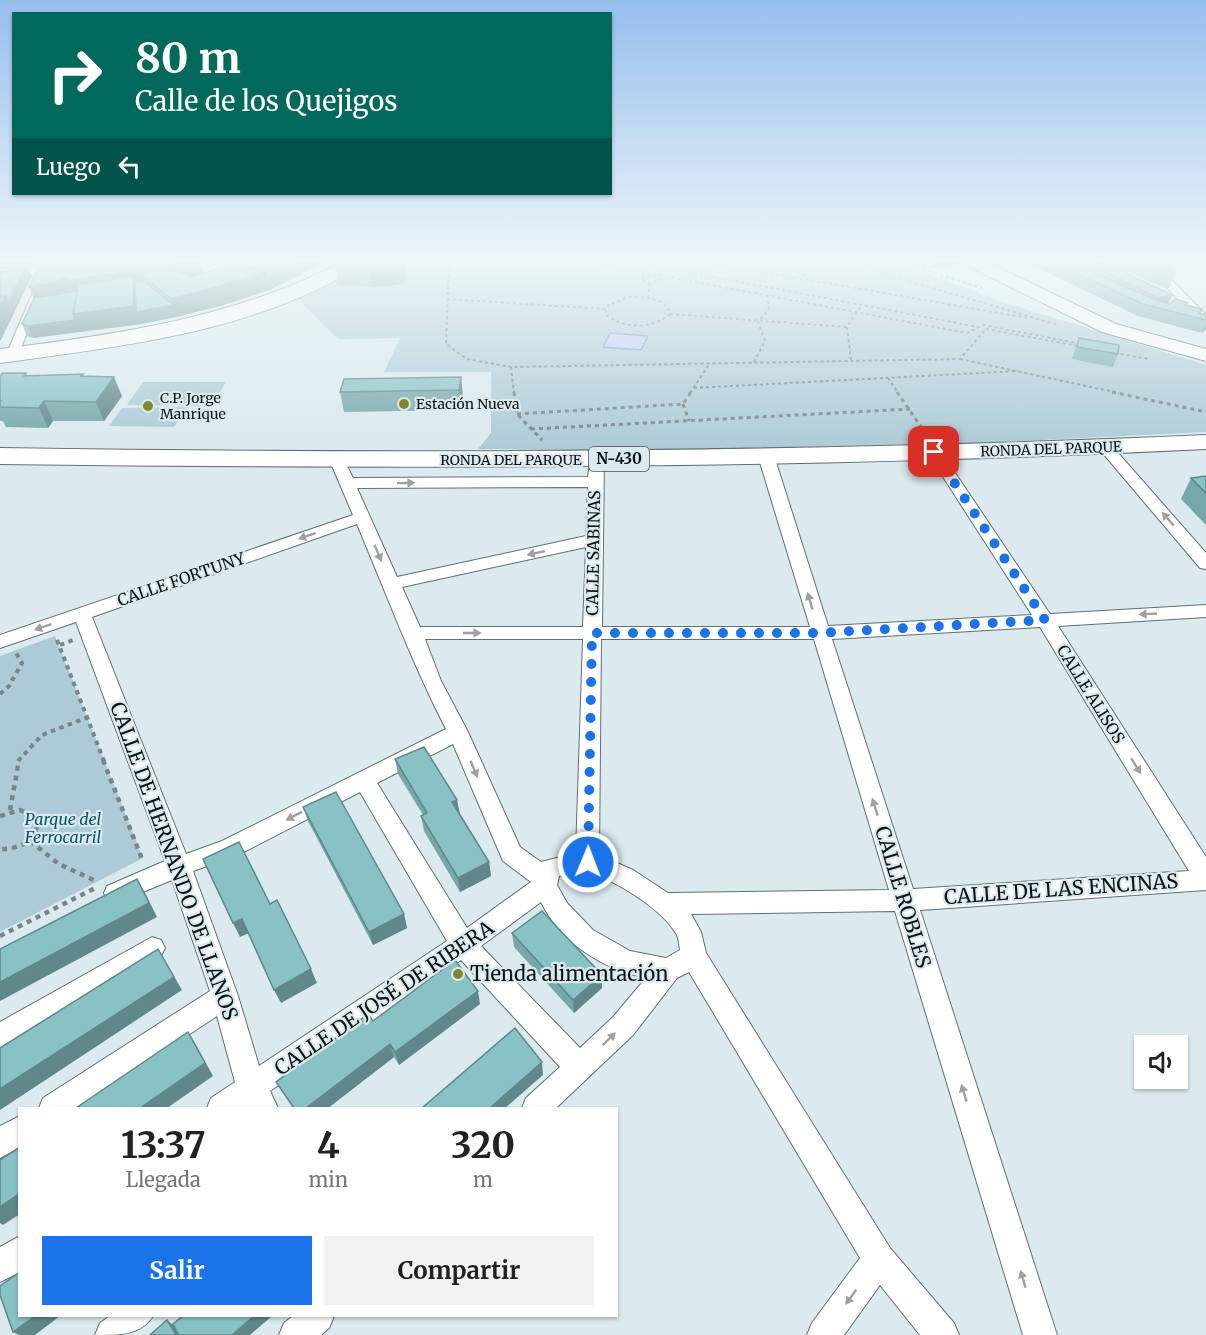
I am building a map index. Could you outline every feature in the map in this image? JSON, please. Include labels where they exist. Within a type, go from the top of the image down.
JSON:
[{"type":"highway","points":[[7,353],[168,324]]},
{"type":"highway","points":[[7,353],[165,332],[195,324]]},
{"type":"highway","name":"RONDA DEL PARQUE","points":[[0,454],[343,472],[595,470],[767,459],[930,444],[1106,448],[1206,442]]},
{"type":"main road","points":[[1101,324],[1206,355]]},
{"type":"main road","points":[[1137,324],[1206,343]]},
{"type":"street","points":[[7,353],[20,324]]},
{"type":"street","name":"CALLE ALISOS","points":[[930,444],[1045,620],[1206,878]]},
{"type":"street","points":[[1106,448],[1206,564]]},
{"type":"street","name":"CALLE ROBLES","points":[[767,459],[1040,1335]]},
{"type":"street","name":"CALLE SABINAS","points":[[588,862],[595,470]]},
{"type":"street","points":[[343,472],[413,633],[430,681],[458,732],[511,854],[545,882],[558,911],[584,938],[625,962],[668,970]]},
{"type":"street","name":"CALLE FORTUNY","points":[[7,649],[82,614],[363,517]]},
{"type":"street","points":[[392,584],[593,540]]},
{"type":"street","points":[[413,633],[820,633],[1206,611]]},
{"type":"street","name":"CALLE DE HERNANDO DE LLANOS","points":[[82,614],[179,866],[225,996],[257,1098]]},
{"type":"street","points":[[101,901],[131,885],[230,848],[458,732]]},
{"type":"street","points":[[364,780],[463,944],[580,1068]]},
{"type":"street","points":[[588,862],[631,881],[664,904],[686,926],[694,956],[879,1259],[942,1335]]},
{"type":"street","name":"CALLE DE JOSÉ DE RIBERA","points":[[225,1107],[257,1098],[463,944],[512,911],[545,882],[549,869],[566,863],[588,862]]},
{"type":"street","name":"CALLE DE LAS ENCINAS","points":[[664,904],[904,900],[1206,878]]},
{"type":"street","points":[[0,1037],[152,948]]},
{"type":"street","points":[[537,1107],[623,1026],[668,970],[694,956]]},
{"type":"street","points":[[55,1107],[225,996]]},
{"type":"street","points":[[0,1143],[18,1131]]},
{"type":"street","points":[[0,1266],[18,1253]]},
{"type":"street","points":[[824,1335],[879,1259]]},
{"type":"street","points":[[112,1335],[134,1317]]},
{"type":"street","points":[[296,1335],[316,1317]]},
{"type":"path","points":[[446,324],[446,344],[467,359],[511,368],[960,358],[1206,412]]},
{"type":"path","points":[[754,363],[765,341],[759,324]]},
{"type":"path","points":[[799,324],[847,327]]},
{"type":"path","points":[[849,324],[847,327],[851,361]]},
{"type":"path","points":[[921,324],[967,333],[978,327],[983,325],[1091,347],[986,329],[978,327],[963,324]]},
{"type":"path","points":[[1054,324],[1068,328]]},
{"type":"path","points":[[960,358],[986,329]]},
{"type":"path","points":[[1151,358],[1115,352],[1160,361]]},
{"type":"path","points":[[683,404],[710,363]]},
{"type":"path","points":[[511,368],[517,414],[544,443]]},
{"type":"path","points":[[693,388],[1018,371]]},
{"type":"path","points":[[887,378],[910,409],[930,444]]},
{"type":"path","points":[[517,414],[683,404]]},
{"type":"path","points":[[683,404],[689,421]]},
{"type":"path","points":[[531,429],[910,409]]},
{"type":"path","points":[[55,636],[143,858],[133,865]]},
{"type":"path","points":[[7,649],[25,647]]},
{"type":"path","points":[[0,694],[9,686],[22,663],[7,649]]},
{"type":"path","points":[[10,810],[17,762],[42,735],[88,717]]},
{"type":"path","points":[[0,816],[10,810],[27,810],[39,818],[38,829],[30,841],[13,850],[0,849]]},
{"type":"path","points":[[0,936],[104,884],[58,864],[30,841]]},
{"type":"green space","points":[[323,324],[1075,324],[1206,365],[1206,432],[793,452],[478,449],[491,433],[491,372],[384,372],[400,338],[338,339]]},
{"type":"green space","points":[[143,382],[226,382],[212,406],[127,405]]},
{"type":"green space","points":[[187,407],[174,427],[109,426],[122,408]]},
{"type":"green space","name":"Parque del Ferrocarril","points":[[55,636],[143,858],[0,932],[0,656]]},
{"type":"water","points":[[610,333],[648,336],[641,350],[603,347]]},
{"type":"building","points":[[1079,338],[1119,345],[1118,354],[1077,347]]},
{"type":"building","points":[[3,373],[26,373],[24,376],[83,374],[81,376],[114,377],[96,402],[44,401],[39,408],[0,407],[0,376]]},
{"type":"building","points":[[461,377],[459,390],[340,392],[344,379]]},
{"type":"building","points":[[1206,476],[1206,493],[1191,478]]},
{"type":"building","points":[[424,747],[457,800],[452,802],[489,862],[458,878],[421,816],[427,813],[395,759]]},
{"type":"building","points":[[336,792],[404,914],[369,932],[303,807]]},
{"type":"building","points":[[239,842],[270,904],[277,900],[311,969],[274,990],[242,919],[233,923],[203,859]]},
{"type":"building","points":[[137,879],[149,903],[0,982],[0,949]]},
{"type":"building","points":[[542,911],[602,975],[573,1000],[512,933]]},
{"type":"building","points":[[158,949],[174,977],[0,1089],[0,1048]]},
{"type":"building","points":[[455,960],[478,991],[395,1052],[390,1044],[307,1107],[293,1107],[276,1082],[368,1014],[373,1021]]},
{"type":"building","points":[[515,1028],[542,1062],[491,1107],[423,1107]]},
{"type":"building","points":[[188,1032],[205,1063],[141,1107],[77,1107]]},
{"type":"building","points":[[18,1148],[18,1194],[0,1207],[0,1160]]},
{"type":"building","points":[[18,1273],[18,1317],[34,1317],[13,1332],[0,1295],[0,1286]]},
{"type":"building","points":[[182,1317],[253,1317],[232,1335],[179,1335],[173,1324]]},
{"type":"building","points":[[167,1320],[176,1335],[150,1335]]},
{"type":"place","name":"Estación Nueva","points":[[404,404]]},
{"type":"place","name":"C.P. Jorge Manrique","points":[[148,406]]},
{"type":"place","name":"Tienda alimentación","points":[[458,974]]},
{"type":"route","points":[[588,862],[592,633],[820,633],[1045,620],[934,452]]}]
